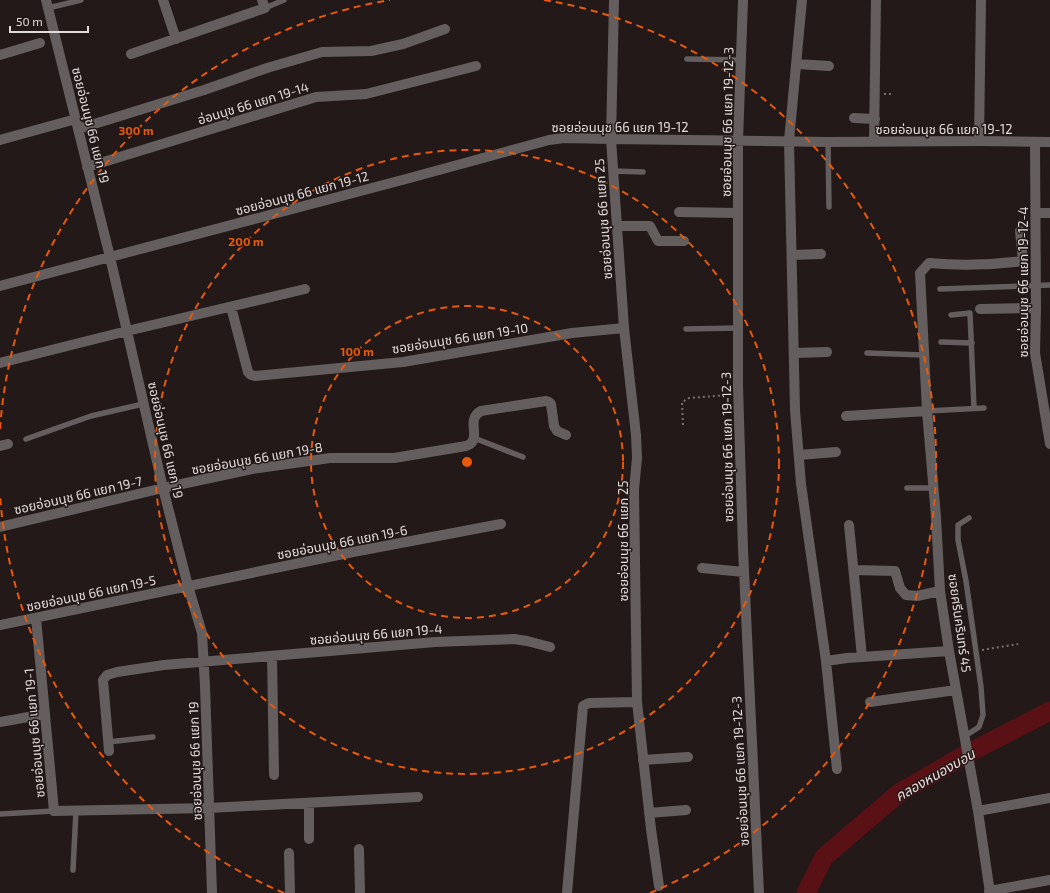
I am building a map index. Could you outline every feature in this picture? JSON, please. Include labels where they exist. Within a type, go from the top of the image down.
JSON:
[{"type":"street","points":[[163,0],[176,39]]},
{"type":"street","name":"ซอยอ่อนนุช 66 แยก 25","points":[[614,0],[611,139],[624,328],[636,435],[637,458],[634,490],[637,702],[649,813],[659,886]]},
{"type":"street","name":"ซอยอ่อนนุช 66 แยก 19-12-3","points":[[743,0],[738,141],[738,395],[744,572],[759,893]]},
{"type":"street","points":[[802,0],[789,141],[795,353],[795,410],[801,484],[826,661],[837,769]]},
{"type":"street","points":[[874,142],[876,0]]},
{"type":"street","points":[[979,141],[981,0]]},
{"type":"street","name":"ซอยอ่อนนุช 66 แยก 19","points":[[48,4],[110,257],[163,488],[188,586],[202,633],[212,893]]},
{"type":"street","points":[[131,54],[176,39],[264,4]]},
{"type":"street","points":[[0,140],[77,124],[204,90],[267,68],[322,52],[371,51],[403,44],[446,30]]},
{"type":"street","points":[[0,55],[56,38]]},
{"type":"street","points":[[797,64],[829,66]]},
{"type":"street","name":"อ่อนนุช 66 แยก 19-14","points":[[88,167],[316,97],[366,94],[476,66]]},
{"type":"street","points":[[854,118],[874,119]]},
{"type":"street","name":"ซอยอ่อนนุช 66 แยก 19-12","points":[[0,286],[406,179],[531,144],[564,138],[828,142],[1050,142]]},
{"type":"street","name":"ซอยอ่อนนุช 66 แยก 19-12-4","points":[[1034,143],[1036,213],[1035,353],[1047,411],[1050,444]]},
{"type":"street","points":[[679,212],[738,213]]},
{"type":"street","points":[[1036,213],[1050,213]]},
{"type":"street","points":[[617,226],[650,226],[658,241],[684,240]]},
{"type":"street","name":"ซอยศรีนครินทร์ 45","points":[[990,892],[978,810],[949,651],[940,591],[927,411],[920,273],[930,263],[954,265],[1000,264],[1023,261],[1020,231]]},
{"type":"street","points":[[792,255],[821,254]]},
{"type":"street","points":[[0,363],[305,289]]},
{"type":"street","name":"ซอยอ่อนนุช 66 แยก 19-10","points":[[231,307],[248,372],[255,376],[403,362],[572,333],[624,328]]},
{"type":"street","points":[[980,309],[1036,308]]},
{"type":"street","points":[[795,353],[827,352]]},
{"type":"street","points":[[474,438],[473,418],[476,413],[546,400],[551,404],[554,426],[557,431],[566,435]]},
{"type":"street","points":[[846,416],[927,411]]},
{"type":"street","name":"ซอยอ่อนนุช 66 แยก 19-8","points":[[163,488],[252,469],[330,458],[394,458],[459,448],[470,445],[474,438]]},
{"type":"street","points":[[798,455],[836,452]]},
{"type":"street","name":"ซอยอ่อนนุช 66 แยก 19-7","points":[[0,527],[163,488]]},
{"type":"street","name":"ซอยอ่อนนุช 66 แยก 19-6","points":[[188,586],[353,552],[501,524]]},
{"type":"street","points":[[849,525],[862,657]]},
{"type":"street","points":[[702,568],[744,572]]},
{"type":"street","points":[[854,570],[895,571],[900,588],[906,595],[917,596],[940,591]]},
{"type":"street","name":"ซอยอ่อนนุช 66 แยก 19-5","points":[[0,625],[188,586]]},
{"type":"street","name":"ซอยอ่อนนุช 66 แยก 19-1","points":[[36,618],[54,811],[209,808],[418,797]]},
{"type":"street","name":"ซอยอ่อนนุช 66 แยก 19-4","points":[[108,746],[103,689],[103,680],[107,675],[164,665],[204,661],[482,639],[514,639],[550,647]]},
{"type":"street","points":[[826,661],[949,651]]},
{"type":"street","points":[[272,656],[274,775]]},
{"type":"street","points":[[870,702],[956,690]]},
{"type":"street","points":[[567,893],[583,706],[589,703],[637,702]]},
{"type":"street","points":[[0,722],[45,714]]},
{"type":"street","points":[[643,760],[688,757]]},
{"type":"street","points":[[978,810],[1050,798]]},
{"type":"street","points":[[309,803],[309,839]]},
{"type":"street","points":[[649,813],[686,810]]},
{"type":"street","points":[[359,849],[360,893]]},
{"type":"street","points":[[289,853],[290,893]]},
{"type":"street","points":[[990,892],[1050,880]]},
{"type":"lane","points":[[48,4],[81,0]]},
{"type":"lane","points":[[264,4],[284,0]]},
{"type":"lane","points":[[687,59],[741,60]]},
{"type":"lane","points":[[828,142],[829,207]]},
{"type":"lane","points":[[613,171],[643,172]]},
{"type":"lane","points":[[940,288],[1050,285]]},
{"type":"lane","points":[[951,315],[970,313],[974,408]]},
{"type":"lane","points":[[686,329],[738,328]]},
{"type":"lane","points":[[941,342],[972,343]]},
{"type":"lane","points":[[867,353],[924,355]]},
{"type":"lane","points":[[26,439],[91,416],[143,404]]},
{"type":"lane","points":[[927,411],[984,408]]},
{"type":"lane","points":[[474,438],[523,457]]},
{"type":"lane","points":[[907,488],[933,488]]},
{"type":"lane","points":[[965,736],[979,727],[983,715],[977,651],[958,540],[958,525],[969,518]]},
{"type":"lane","points":[[108,746],[153,737]]},
{"type":"lane","points":[[0,814],[54,811]]},
{"type":"lane","points":[[73,870],[76,811]]},
{"type":"path","points":[[684,425],[682,402],[690,398],[738,395]]},
{"type":"path","points":[[977,651],[1018,644]]},
{"type":"waterway","name":"คลองหนองบอน","points":[[806,893],[824,857],[899,793],[963,756],[1050,711]]}]
